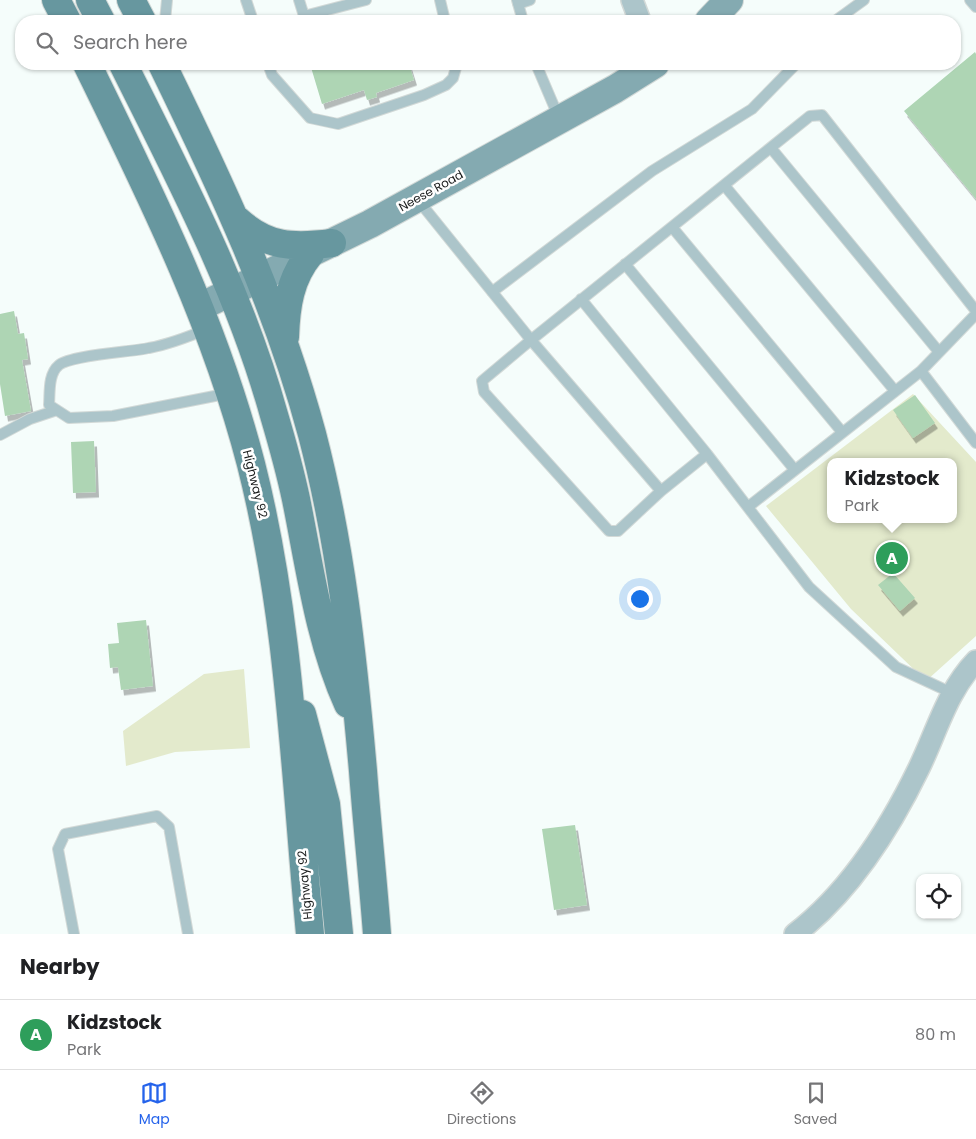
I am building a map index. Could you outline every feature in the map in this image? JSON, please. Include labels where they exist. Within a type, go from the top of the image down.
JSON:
[{"type":"main road","points":[[56,0],[64,15]]},
{"type":"main road","points":[[90,0],[99,15]]},
{"type":"main road","points":[[132,0],[139,15]]},
{"type":"main road","name":"Highway 92","points":[[90,70],[156,205],[204,318],[230,393],[251,464],[270,551],[286,671],[310,934]]},
{"type":"main road","points":[[126,70],[192,204],[232,292],[256,355],[274,414],[295,498],[314,592],[334,668],[359,728]]},
{"type":"main road","points":[[165,70],[237,220],[284,346],[312,435],[334,531],[345,599],[359,728],[377,934]]},
{"type":"main road","points":[[237,220],[260,238],[275,244],[321,249],[293,282],[287,306],[284,346]]},
{"type":"main road","points":[[286,671],[304,720],[322,783],[330,828],[339,934]]},
{"type":"main road","points":[[374,898],[389,934]]},
{"type":"street","points":[[632,0],[638,15]]},
{"type":"street","points":[[715,15],[729,0]]},
{"type":"street","name":"Neese Road","points":[[204,318],[232,292],[321,249],[417,199],[560,120],[644,70]]},
{"type":"street","points":[[795,934],[826,907],[867,857],[883,834],[919,768],[952,693],[976,661]]},
{"type":"lane","points":[[166,15],[167,0]]},
{"type":"lane","points":[[246,0],[251,15]]},
{"type":"lane","points":[[299,0],[304,15]]},
{"type":"lane","points":[[308,15],[366,0]]},
{"type":"lane","points":[[440,0],[444,15]]},
{"type":"lane","points":[[521,15],[518,2],[530,0]]},
{"type":"lane","points":[[843,15],[864,0]]},
{"type":"lane","points":[[970,0],[976,7]]},
{"type":"lane","points":[[270,70],[272,75],[310,118],[338,124],[424,95],[446,84],[453,78],[455,70]]},
{"type":"lane","points":[[539,70],[560,120]]},
{"type":"lane","points":[[492,292],[652,172],[752,109],[790,70]]},
{"type":"lane","points":[[707,454],[661,491],[618,531],[609,531],[484,392],[482,381],[581,299],[810,116],[822,114],[976,312],[921,372],[794,468],[748,507]]},
{"type":"lane","points":[[771,148],[940,352]]},
{"type":"lane","points":[[724,185],[895,391]]},
{"type":"lane","points":[[417,199],[531,340],[661,491]]},
{"type":"lane","points":[[672,227],[842,432]]},
{"type":"lane","points":[[626,264],[794,468]]},
{"type":"lane","points":[[581,299],[707,454],[809,587],[896,667],[952,693]]},
{"type":"lane","points":[[204,318],[186,339],[151,348],[78,359],[59,364],[51,376],[49,405],[69,418],[113,416],[230,393]]},
{"type":"lane","points":[[921,372],[976,443]]},
{"type":"lane","points":[[0,435],[30,419],[57,410]]},
{"type":"lane","points":[[74,934],[58,850],[65,834],[156,816],[169,827],[188,934]]},
{"type":"green space","points":[[913,394],[976,462],[976,636],[926,681],[851,609],[766,506],[827,460],[827,523],[957,523],[957,458],[829,458]]},
{"type":"green space","points":[[244,669],[250,748],[175,752],[126,766],[123,731],[204,674]]},
{"type":"building","points":[[975,52],[976,199],[904,111],[953,70],[961,70],[961,64]]},
{"type":"building","points":[[312,70],[411,70],[414,80],[376,93],[377,97],[367,100],[364,90],[322,104]]},
{"type":"building","points":[[14,311],[18,334],[24,333],[28,359],[22,360],[31,411],[5,416],[0,384],[0,314]]},
{"type":"building","points":[[915,395],[935,423],[913,438],[893,410]]},
{"type":"building","points":[[94,441],[96,492],[73,493],[71,442]]},
{"type":"building","points":[[893,573],[915,598],[900,611],[878,585]]},
{"type":"building","points":[[146,620],[153,686],[121,690],[118,667],[110,668],[108,644],[119,643],[117,623]]},
{"type":"building","points":[[575,825],[587,905],[554,910],[542,829]]},
{"type":"place","name":"Kidzstock","points":[[892,558]]}]
